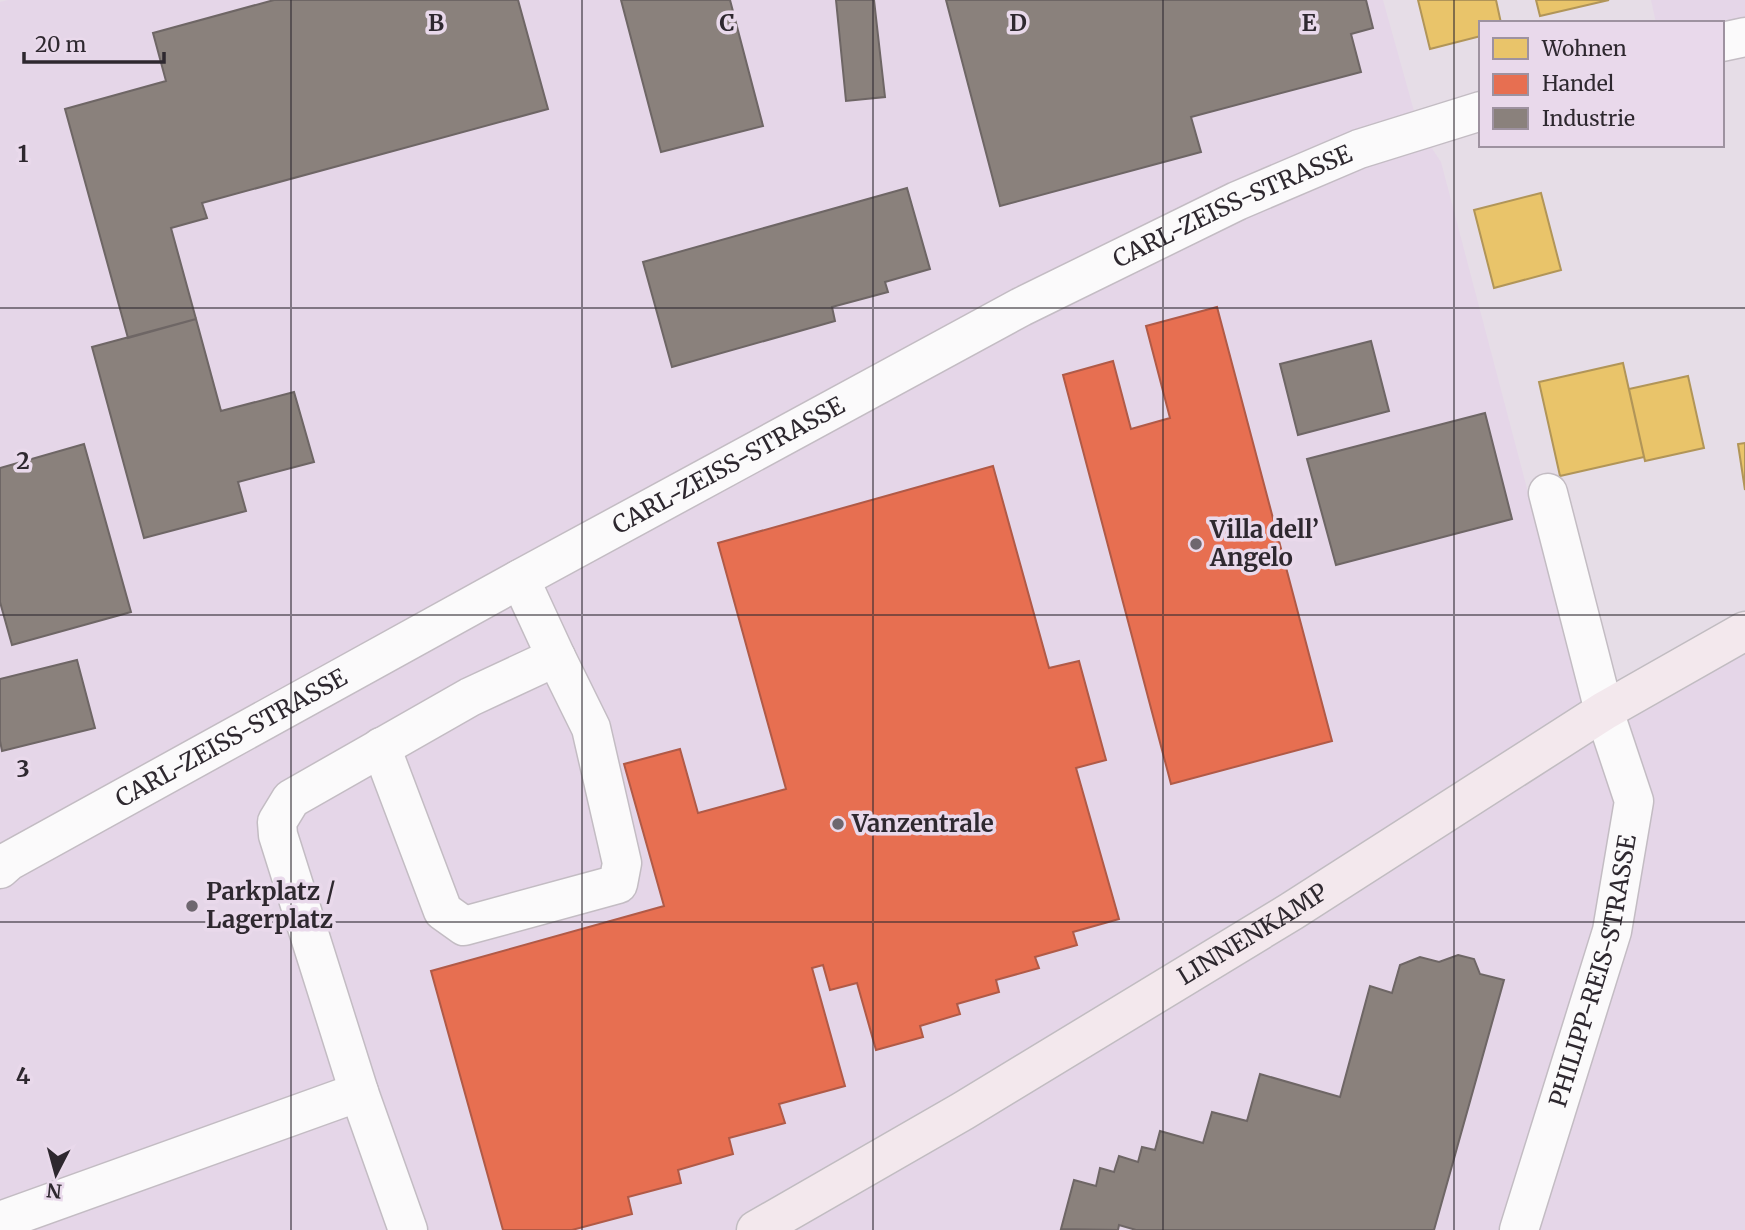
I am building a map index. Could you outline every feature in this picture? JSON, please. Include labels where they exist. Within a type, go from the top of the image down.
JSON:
[{"type":"main road","name":"LINNENKAMP","points":[[756,1230],[963,1111],[1293,911],[1604,711],[1745,631]]},
{"type":"street","points":[[1724,42],[1745,37]]},
{"type":"street","name":"CARL-ZEISS-STRASSE","points":[[0,869],[520,579],[1021,307],[1237,201],[1359,149],[1479,112]]},
{"type":"street","name":"PHILIPP-REIS-STRASSE","points":[[1519,1230],[1612,931],[1634,801],[1604,711],[1548,493]]},
{"type":"street","points":[[381,747],[443,911],[464,926],[618,884],[622,863],[591,728],[520,579]]},
{"type":"street","points":[[408,1230],[359,1092],[278,835],[277,822],[291,799],[470,696],[556,657]]},
{"type":"street","points":[[0,1221],[359,1092]]},
{"type":"shaded area","points":[[1383,0],[1419,129],[1441,162],[1574,667],[1604,711],[1745,631],[1745,1230],[0,1230],[0,2]]},
{"type":"shaded area","points":[[1651,0],[1745,0],[1745,37],[1724,24],[1724,21],[1656,21]]},
{"type":"building: Wohnen","points":[[1418,0],[1496,0],[1501,21],[1479,21],[1479,37],[1430,49]]},
{"type":"building: Wohnen","points":[[1536,0],[1609,0],[1540,16]]},
{"type":"building: Wohnen","points":[[1541,193],[1561,270],[1494,288],[1474,210]]},
{"type":"building: Wohnen","points":[[1623,363],[1644,457],[1560,476],[1539,382]]},
{"type":"building: Wohnen","points":[[1688,376],[1704,448],[1645,461],[1629,389]]},
{"type":"building: Wohnen","points":[[1745,443],[1745,490],[1738,444]]},
{"type":"building: Handel","points":[[1217,307],[1332,741],[1171,784],[1063,375],[1113,361],[1131,429],[1170,418],[1146,326]]},
{"type":"building: Handel","points":[[993,466],[1049,668],[1079,661],[1106,760],[1076,768],[1119,919],[1073,932],[1077,945],[1035,957],[1039,968],[996,980],[999,992],[957,1004],[960,1014],[920,1026],[923,1037],[876,1050],[857,983],[830,990],[823,965],[812,968],[845,1086],[779,1104],[785,1123],[729,1138],[733,1154],[678,1170],[681,1183],[628,1197],[632,1214],[572,1230],[503,1230],[431,971],[664,906],[624,764],[680,749],[698,813],[786,789],[718,543]]},
{"type":"building: Industrie","points":[[274,0],[518,0],[548,109],[202,203],[207,218],[171,228],[196,319],[128,338],[65,109],[166,81],[153,33]]},
{"type":"building: Industrie","points":[[621,0],[730,0],[763,126],[661,152]]},
{"type":"building: Industrie","points":[[836,0],[874,0],[885,97],[846,101]]},
{"type":"building: Industrie","points":[[946,0],[1366,0],[1373,28],[1351,34],[1361,72],[1191,117],[1201,152],[1000,206]]},
{"type":"building: Industrie","points":[[907,188],[930,269],[885,282],[888,292],[832,307],[835,321],[672,367],[643,262]]},
{"type":"building: Industrie","points":[[196,319],[221,411],[294,392],[314,462],[238,482],[246,511],[144,538],[92,347]]},
{"type":"building: Industrie","points":[[1371,341],[1389,411],[1298,435],[1280,364]]},
{"type":"building: Industrie","points":[[1485,413],[1512,519],[1336,565],[1307,459]]},
{"type":"building: Industrie","points":[[84,444],[131,612],[12,645],[0,602],[0,468]]},
{"type":"building: Industrie","points":[[77,660],[95,728],[2,751],[0,679]]},
{"type":"building: Industrie","points":[[1458,955],[1474,959],[1480,974],[1504,980],[1434,1230],[1136,1230],[1119,1225],[1118,1230],[1061,1229],[1074,1180],[1096,1186],[1100,1168],[1114,1172],[1119,1156],[1138,1162],[1142,1147],[1155,1150],[1160,1131],[1203,1143],[1212,1112],[1247,1121],[1260,1074],[1340,1097],[1370,986],[1392,993],[1400,965],[1420,957],[1439,962]]},
{"type":"place","name":"Villa dell’ Angelo","points":[[1196,544]]},
{"type":"place","name":"Vanzentrale","points":[[838,824]]},
{"type":"place","name":"Parkplatz / Lagerplatz","points":[[192,906]]}]
